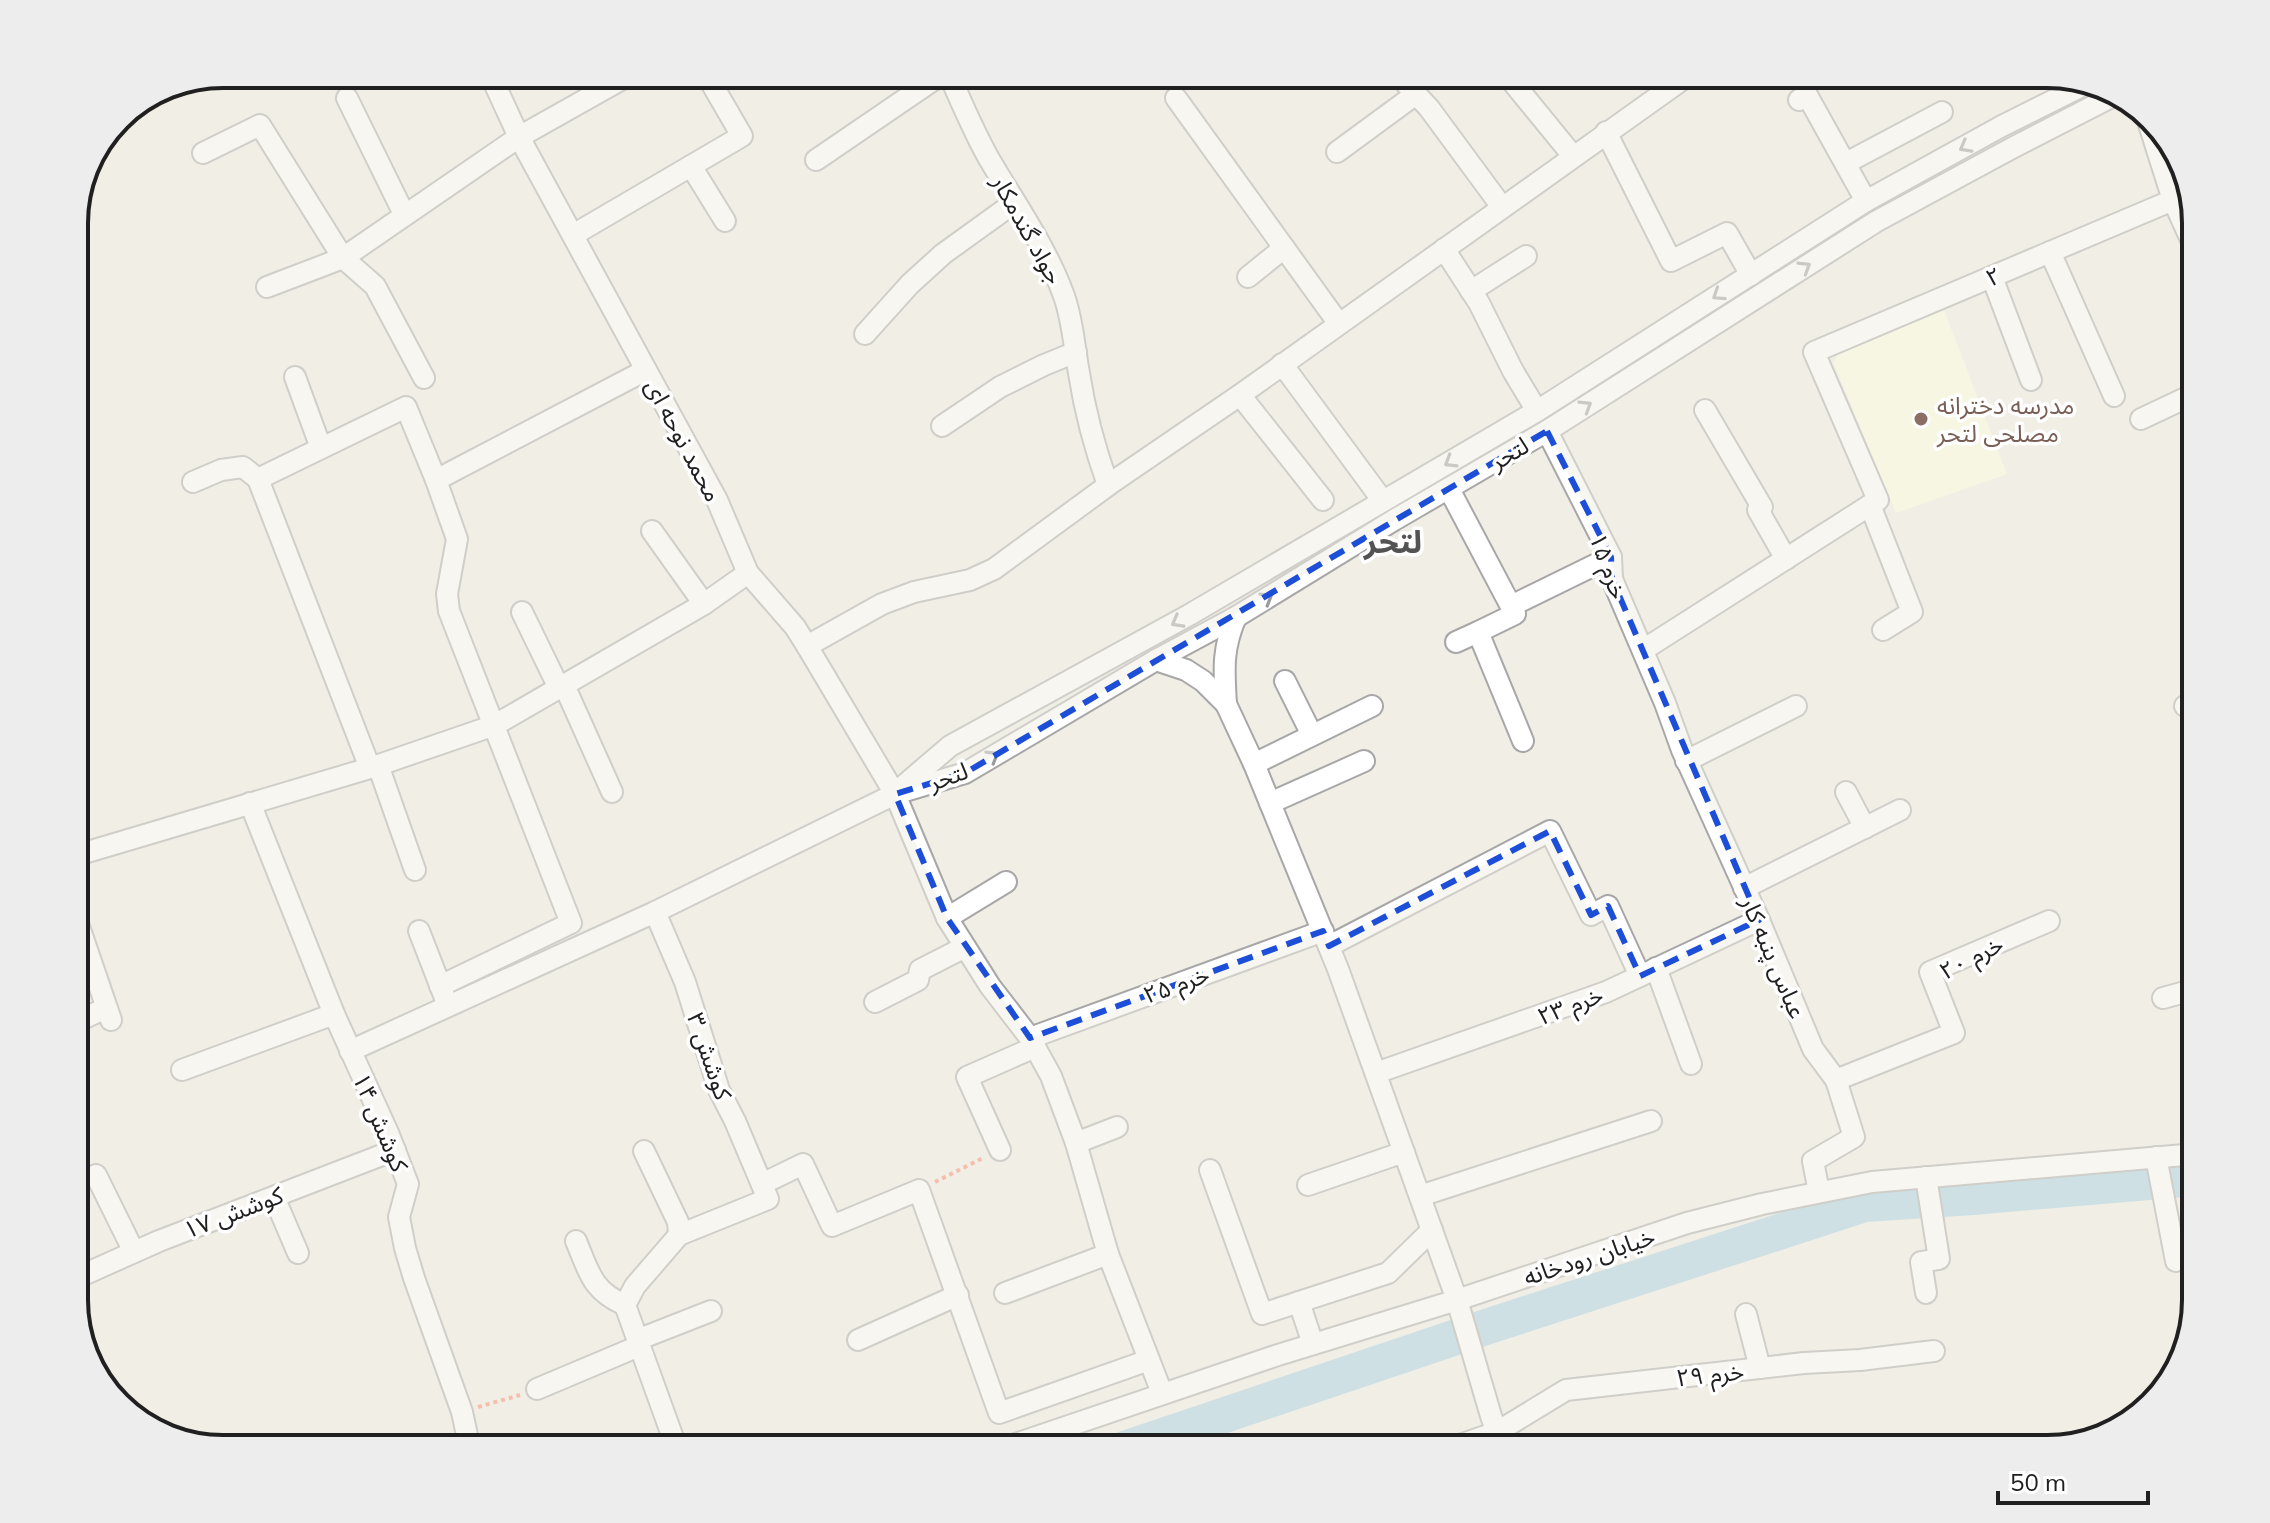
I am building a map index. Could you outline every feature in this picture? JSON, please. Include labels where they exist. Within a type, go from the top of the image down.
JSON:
[{"type":"street","name":"محمد نوحه ای","points":[[496,88],[519,137],[717,500],[748,573],[795,627],[807,646],[895,794],[947,918],[990,986],[1032,1042],[1051,1076],[1076,1143],[1108,1254],[1162,1393]]},
{"type":"street","points":[[267,287],[343,258],[519,137],[606,88]]},
{"type":"street","points":[[573,235],[742,136],[714,88]]},
{"type":"street","points":[[816,160],[921,88]]},
{"type":"street","name":"جواد گندمکار","points":[[955,88],[986,154],[1043,250],[1064,295],[1073,328],[1087,415],[1108,485]]},
{"type":"street","points":[[1337,152],[1405,88]]},
{"type":"street","points":[[1415,88],[1502,207]]},
{"type":"street","points":[[1523,88],[1573,156]]},
{"type":"street","points":[[807,646],[882,604],[914,592],[970,580],[994,569],[1670,88]]},
{"type":"street","name":"لتحر","points":[[895,794],[950,746],[1189,615],[1537,411],[1866,201],[2072,91]]},
{"type":"street","points":[[1799,100],[1807,95],[1866,201]]},
{"type":"street","points":[[347,98],[404,214]]},
{"type":"street","points":[[1176,98],[1339,324]]},
{"type":"street","name":"لتحر","points":[[350,1051],[655,912],[895,794],[965,773],[1156,660],[1236,617],[1547,431],[1877,221],[2104,101]]},
{"type":"street","points":[[1846,163],[1942,112]]},
{"type":"street","points":[[203,153],[260,125],[343,258],[375,286],[424,378]]},
{"type":"street","points":[[2002,126],[2014,147]]},
{"type":"street","points":[[1606,132],[1671,261],[1727,233],[1751,275]]},
{"type":"street","points":[[2161,151],[2177,189]]},
{"type":"street","points":[[691,166],[725,221]]},
{"type":"street","name":"۲","points":[[1870,505],[1878,500],[1814,352],[2179,199]]},
{"type":"street","points":[[865,334],[910,284],[943,254],[1015,202]]},
{"type":"street","points":[[1248,277],[1284,248]]},
{"type":"street","points":[[1444,249],[1471,291],[1537,411]]},
{"type":"street","points":[[2050,252],[2114,396]]},
{"type":"street","points":[[1471,291],[1526,256]]},
{"type":"street","points":[[1992,277],[2031,380]]},
{"type":"street","points":[[942,426],[1000,387],[1076,352]]},
{"type":"street","points":[[1282,364],[1383,501]]},
{"type":"street","points":[[436,480],[646,370]]},
{"type":"street","points":[[295,377],[321,448]]},
{"type":"street","points":[[1240,395],[1323,500]]},
{"type":"street","points":[[2141,419],[2182,400]]},
{"type":"street","points":[[258,479],[406,407],[436,480],[457,539],[447,594],[449,611],[571,923],[440,986]]},
{"type":"street","points":[[1705,410],[1762,507],[1758,510],[1786,559]]},
{"type":"street","name":"خرم ۱۵","points":[[1547,431],[1611,557],[1612,579],[1665,703]]},
{"type":"street","points":[[193,482],[221,470],[243,467],[258,479],[415,870]]},
{"type":"street","points":[[1449,489],[1513,610]]},
{"type":"street","points":[[1643,650],[1870,505],[1912,612],[1883,630]]},
{"type":"street","points":[[652,531],[704,604]]},
{"type":"street","points":[[1456,642],[1611,557]]},
{"type":"street","points":[[88,852],[374,766],[495,725],[704,604],[748,573]]},
{"type":"street","points":[[522,612],[612,792]]},
{"type":"street","points":[[1226,704],[1223,661],[1227,638],[1236,617]]},
{"type":"street","points":[[1478,632],[1523,741]]},
{"type":"street","points":[[1156,660],[1186,670],[1203,681],[1226,704],[1254,764],[1326,938],[1376,1073],[1457,1300],[1498,1435]]},
{"type":"street","points":[[1285,681],[1312,735]]},
{"type":"street","name":"عباس پنبه کار","points":[[1665,703],[1686,761],[1759,920],[1813,1049],[1836,1080],[1854,1137],[1813,1161],[1819,1192]]},
{"type":"street","points":[[1254,764],[1372,706]]},
{"type":"street","points":[[1686,761],[1796,706]]},
{"type":"street","points":[[1270,803],[1364,761]]},
{"type":"street","points":[[1846,792],[1865,828]]},
{"type":"street","name":"کوشش ۱۴","points":[[250,803],[334,1014],[408,1184],[399,1217],[405,1248],[462,1412],[467,1435]]},
{"type":"street","points":[[1744,888],[1900,810]]},
{"type":"street","name":"خرم ۲۵","points":[[1000,1150],[967,1077],[1032,1042],[1326,938],[1550,831],[1591,915],[1608,906],[1648,972]]},
{"type":"street","points":[[947,918],[1006,882]]},
{"type":"street","name":"کوشش ۳","points":[[655,912],[685,982],[719,1090],[765,1191]]},
{"type":"street","name":"خرم ۲۳","points":[[1376,1073],[1606,992],[1759,920]]},
{"type":"street","name":"خرم ۲۰","points":[[1836,1080],[1954,1033],[1930,972],[2049,921]]},
{"type":"street","points":[[419,931],[448,1006]]},
{"type":"street","points":[[875,1002],[918,980],[920,970],[965,947]]},
{"type":"street","points":[[88,953],[109,1014],[88,1019]]},
{"type":"street","points":[[1648,972],[1691,1064]]},
{"type":"street","points":[[2163,998],[2182,993]]},
{"type":"street","points":[[182,1070],[334,1014]]},
{"type":"street","points":[[1420,1196],[1651,1121]]},
{"type":"street","points":[[1076,1143],[1117,1127]]},
{"type":"street","name":"کوشش ۱۷","points":[[88,1273],[395,1150]]},
{"type":"street","points":[[644,1151],[678,1222],[679,1235]]},
{"type":"street","points":[[1308,1185],[1404,1152]]},
{"type":"street","name":"خیابان رودخانه","points":[[1064,1435],[1162,1393],[1457,1300],[1687,1223],[1762,1204],[1872,1182],[2182,1155]]},
{"type":"street","points":[[2156,1157],[2176,1261]]},
{"type":"street","points":[[672,1435],[625,1305],[635,1286],[679,1235],[765,1191],[803,1164],[832,1226],[919,1190],[999,1413],[1149,1360]]},
{"type":"street","points":[[1210,1170],[1262,1314],[1388,1273],[1432,1230]]},
{"type":"street","points":[[96,1175],[134,1252]]},
{"type":"street","points":[[1926,1177],[1939,1259],[1921,1262],[1926,1293]]},
{"type":"street","points":[[274,1197],[298,1253]]},
{"type":"street","points":[[576,1241],[594,1284],[611,1299],[625,1305]]},
{"type":"street","points":[[1005,1293],[1108,1254]]},
{"type":"street","points":[[858,1340],[958,1295]]},
{"type":"street","points":[[1299,1302],[1313,1344]]},
{"type":"street","points":[[537,1389],[711,1311]]},
{"type":"street","points":[[1746,1314],[1760,1368]]},
{"type":"street","name":"خرم ۲۹","points":[[1507,1435],[1566,1390],[1934,1351]]},
{"type":"path","points":[[919,1190],[1000,1150]]},
{"type":"path","points":[[462,1412],[537,1389]]},
{"type":"highlighted area","points":[[1547,431],[1611,557],[1612,579],[1759,920],[1640,976],[1608,906],[1591,915],[1550,831],[1329,946],[1323,931],[1030,1038],[947,918],[895,794],[965,773]]},
{"type":"shaded area","name":"مدرسه دخترانه مصلحی لتحر","points":[[1944,310],[2007,474],[1896,513],[1834,364],[1839,350]]},
{"type":"waterway","points":[[1166,1435],[1865,1204],[2182,1179]]},
{"type":"place","name":"مدرسه دخترانه مصلحی لتحر","points":[[1921,419]]},
{"type":"district","name":"لتحر","points":[[1393,541]]}]
